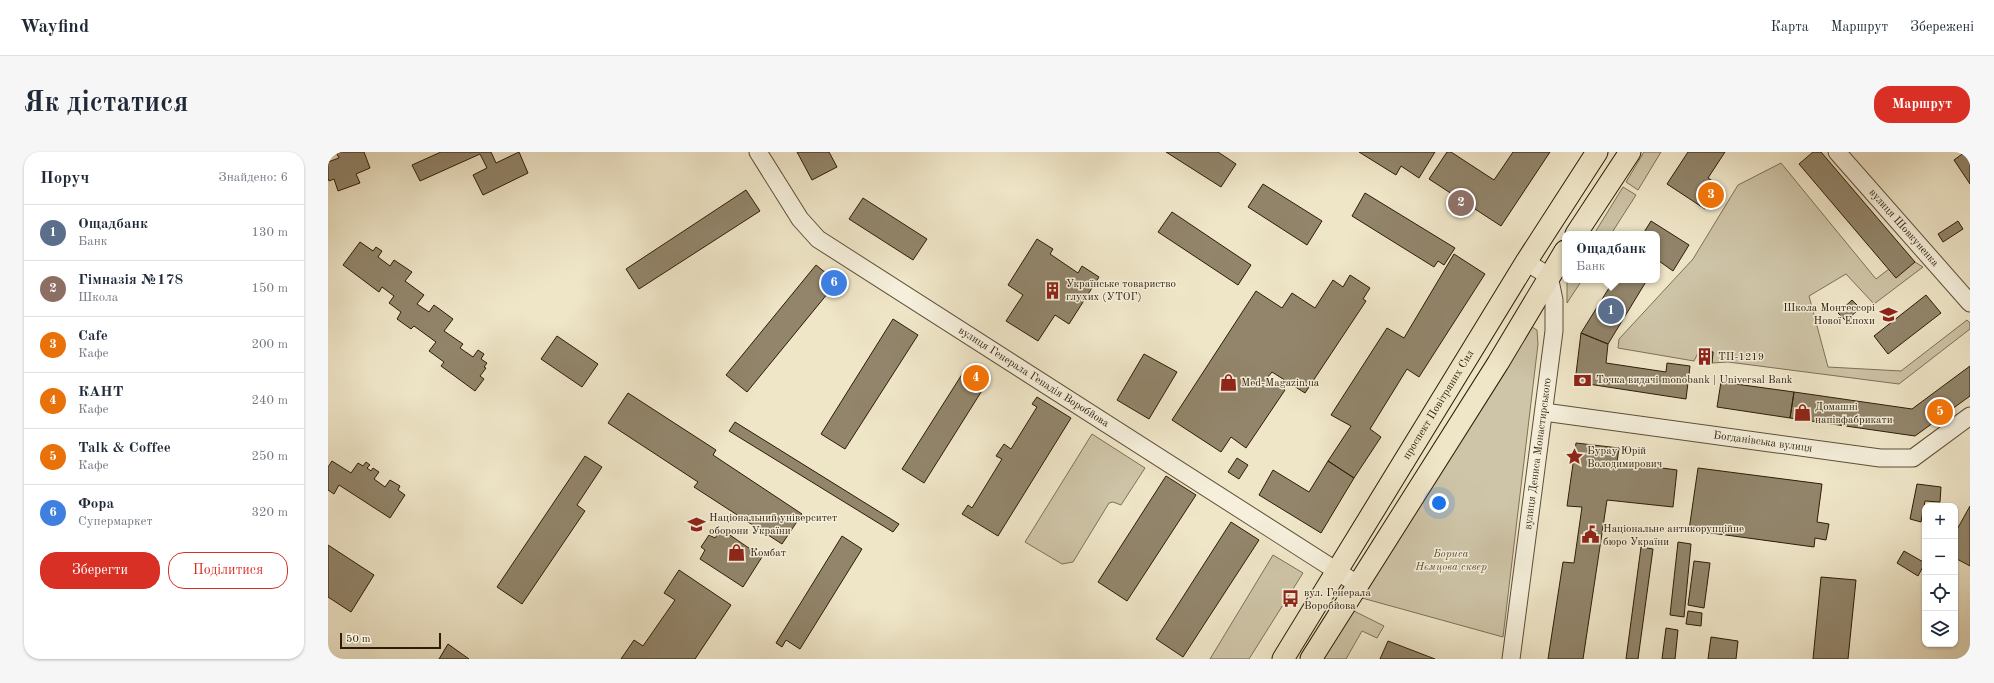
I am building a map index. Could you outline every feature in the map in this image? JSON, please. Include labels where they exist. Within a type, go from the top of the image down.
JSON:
[{"type":"main road","name":"проспект Повітряних Сил","points":[[1283,659],[1338,572],[1526,262],[1597,152]]},
{"type":"main road","points":[[1578,231],[1630,152]]},
{"type":"main road","points":[[1311,659],[1357,584],[1506,351],[1562,256]]},
{"type":"street","name":"вулиця Генерала Генадія Воробйова","points":[[758,152],[800,220],[818,239],[987,348],[1317,556],[1357,584]]},
{"type":"street","name":"вулиця Шовкуненка","points":[[1837,152],[1970,303]]},
{"type":"street","points":[[1526,262],[1549,276]]},
{"type":"street","name":"вулиця Дениса Монастирського","points":[[1511,659],[1554,331],[1554,300],[1549,276]]},
{"type":"street","name":"Богданівська вулиця","points":[[1544,412],[1880,458],[1913,458],[1970,416]]},
{"type":"green space","points":[[1644,152],[1661,152],[1638,190],[1626,182]]},
{"type":"green space","points":[[1781,163],[1876,279],[1889,269],[1915,262],[1923,267],[1874,304],[1846,274],[1809,296],[1828,367],[1901,371],[1967,320],[1970,323],[1970,329],[1899,384],[1728,362],[1712,363],[1713,352],[1699,351],[1694,361],[1618,348],[1619,339],[1693,259],[1738,185]]},
{"type":"green space","points":[[1623,187],[1636,195],[1613,231],[1596,231]]},
{"type":"green space","points":[[1567,283],[1580,283],[1567,303]]},
{"type":"green space","name":"Бориса Нємцова сквер","points":[[1532,327],[1537,330],[1538,344],[1503,637],[1362,598],[1526,330]]},
{"type":"green space","points":[[1092,434],[1145,468],[1121,505],[1113,502],[1109,503],[1073,562],[1062,564],[1025,542]]},
{"type":"green space","points":[[1273,555],[1303,573],[1249,659],[1210,659]]},
{"type":"green space","points":[[1352,610],[1384,626],[1377,638],[1362,631],[1346,659],[1323,659]]},
{"type":"building","points":[[336,152],[364,152],[370,168],[356,174],[360,183],[338,191],[334,179],[329,181],[328,162],[339,158]]},
{"type":"building","points":[[441,152],[491,152],[496,163],[519,152],[528,173],[483,195],[473,175],[487,168],[480,154],[420,181],[412,165]]},
{"type":"building","points":[[797,152],[829,152],[837,167],[812,180]]},
{"type":"building","points":[[1166,152],[1218,152],[1236,164],[1221,187]]},
{"type":"building","points":[[1359,152],[1435,152],[1419,178],[1401,166],[1396,175]]},
{"type":"building","points":[[1447,152],[1451,152],[1494,180],[1513,152],[1550,152],[1501,226],[1429,179]]},
{"type":"building","points":[[1688,152],[1725,152],[1708,178],[1720,186],[1705,209],[1667,184]]},
{"type":"building","points":[[1813,152],[1821,152],[1915,262],[1896,278],[1799,164]]},
{"type":"building","points":[[1965,152],[1970,152],[1970,184],[1954,160]]},
{"type":"building","points":[[1263,184],[1322,221],[1307,245],[1248,207]]},
{"type":"building","points":[[746,190],[760,211],[639,289],[626,269]]},
{"type":"building","points":[[1365,193],[1455,248],[1444,265],[1438,261],[1434,267],[1352,216]]},
{"type":"building","points":[[863,198],[927,239],[913,260],[849,219]]},
{"type":"building","points":[[1172,212],[1251,265],[1238,285],[1158,232]]},
{"type":"building","points":[[1651,221],[1689,245],[1673,271],[1660,262],[1660,231],[1645,231]]},
{"type":"building","points":[[1958,221],[1963,229],[1943,242],[1938,234]]},
{"type":"building","name":"Українське товариство глухих (УТОГ)","points":[[1037,239],[1053,249],[1050,254],[1078,273],[1082,266],[1099,277],[1069,324],[1055,315],[1038,341],[1006,321],[1023,295],[1008,285]]},
{"type":"building","points":[[360,242],[373,251],[376,247],[382,251],[378,257],[390,266],[394,260],[412,272],[405,281],[424,295],[417,304],[429,312],[434,305],[453,319],[444,331],[463,344],[460,348],[473,357],[478,350],[484,354],[481,359],[487,363],[484,367],[486,368],[480,376],[484,379],[475,391],[441,366],[444,362],[429,351],[436,342],[414,326],[411,329],[397,319],[401,312],[389,303],[394,296],[382,287],[379,292],[343,265]]},
{"type":"building","points":[[1454,254],[1485,274],[1419,377],[1407,369],[1370,429],[1381,437],[1354,478],[1328,461],[1351,426],[1331,415],[1387,328],[1404,338]]},
{"type":"building","points":[[816,265],[837,282],[747,392],[726,375]]},
{"type":"building","points":[[1350,275],[1370,288],[1363,299],[1366,301],[1305,393],[1272,372],[1267,378],[1285,390],[1246,448],[1231,437],[1221,452],[1172,420],[1256,291],[1282,308],[1292,293],[1315,308],[1333,280],[1343,287]]},
{"type":"building","points":[[1612,283],[1645,283],[1608,344],[1581,333]]},
{"type":"building","points":[[1926,295],[1941,313],[1888,354],[1874,336]]},
{"type":"building","points":[[1852,300],[1860,308],[1846,321],[1838,313]]},
{"type":"building","points":[[893,319],[918,335],[845,449],[821,434]]},
{"type":"building","points":[[1581,333],[1608,344],[1606,363],[1666,372],[1667,363],[1690,366],[1686,399],[1575,382]]},
{"type":"building","points":[[557,336],[598,364],[582,387],[541,359]]},
{"type":"building","name":"ТП-1219","points":[[1699,350],[1713,352],[1712,363],[1698,361]]},
{"type":"building","points":[[1144,354],[1177,372],[1149,419],[1117,400]]},
{"type":"building","points":[[1970,366],[1970,396],[1915,436],[1790,418],[1794,392],[1912,409]]},
{"type":"building","points":[[966,368],[988,381],[924,483],[902,469]]},
{"type":"building","points":[[1721,382],[1794,392],[1790,418],[1717,407]]},
{"type":"building","points":[[628,393],[716,450],[713,455],[802,514],[782,544],[694,487],[698,482],[608,423]]},
{"type":"building","points":[[1037,397],[1071,418],[998,536],[962,514],[968,505],[972,508],[1002,459],[996,456],[1004,444],[1011,449],[1037,407],[1032,404]]},
{"type":"building","points":[[735,422],[899,524],[893,532],[729,431]]},
{"type":"building","name":"Національне антикорупційне бюро України","points":[[1576,443],[1619,448],[1617,462],[1677,470],[1673,507],[1607,500],[1583,659],[1548,659],[1563,562],[1574,563],[1582,507],[1567,506]]},
{"type":"building","points":[[585,456],[602,467],[577,505],[585,511],[522,604],[497,587]]},
{"type":"building","points":[[1237,458],[1248,465],[1239,479],[1228,472]]},
{"type":"building","points":[[332,461],[351,473],[358,463],[363,466],[366,462],[370,465],[367,468],[371,471],[373,468],[379,472],[374,479],[385,487],[390,480],[400,486],[398,490],[405,495],[390,518],[339,485],[334,494],[328,490],[328,467]]},
{"type":"building","points":[[1328,461],[1354,478],[1321,533],[1259,495],[1273,470],[1309,492]]},
{"type":"building","points":[[1698,468],[1822,484],[1817,522],[1829,524],[1826,540],[1815,538],[1814,547],[1689,530]]},
{"type":"building","points":[[1166,476],[1196,495],[1127,601],[1098,582]]},
{"type":"building","points":[[1917,484],[1941,487],[1940,502],[1925,501],[1925,503],[1922,503],[1921,522],[1910,519]]},
{"type":"building","points":[[1970,506],[1970,566],[1958,560],[1958,528]]},
{"type":"building","points":[[1231,522],[1259,540],[1183,657],[1156,639]]},
{"type":"building","points":[[721,529],[762,557],[743,587],[700,559],[705,550],[701,547],[709,535],[715,538]]},
{"type":"building","points":[[842,536],[862,549],[800,649],[786,640],[782,647],[776,643]]},
{"type":"building","points":[[1678,542],[1691,544],[1684,617],[1670,615]]},
{"type":"building","points":[[328,545],[374,575],[351,612],[328,597]]},
{"type":"building","points":[[1641,547],[1653,549],[1638,659],[1626,659]]},
{"type":"building","points":[[1904,551],[1922,561],[1922,569],[1918,576],[1897,563]]},
{"type":"building","points":[[1694,561],[1710,563],[1704,608],[1688,605]]},
{"type":"building","points":[[679,570],[731,605],[695,659],[621,659],[634,640],[643,646],[675,600],[664,593]]},
{"type":"building","points":[[1821,577],[1856,580],[1848,659],[1813,659]]},
{"type":"building","points":[[1688,611],[1702,613],[1701,626],[1686,624]]},
{"type":"building","points":[[1666,628],[1678,630],[1675,659],[1662,659]]},
{"type":"building","points":[[1711,637],[1738,641],[1736,659],[1708,659]]},
{"type":"building","points":[[1388,641],[1435,659],[1380,659]]},
{"type":"building","points":[[448,644],[469,659],[439,659]]},
{"type":"place","name":"Cafe","points":[[1711,195]]},
{"type":"place","name":"Гімназія №178","points":[[1461,203]]},
{"type":"place","name":"Фора","points":[[834,283]]},
{"type":"place","name":"Українське товариство глухих (УТОГ)","points":[[1053,290]]},
{"type":"place","name":"Ощадбанк","points":[[1611,311]]},
{"type":"place","name":"Школа Монтессорі Нової Епохи","points":[[1888,314]]},
{"type":"place","name":"ТП-1219","points":[[1705,357]]},
{"type":"place","name":"КАНТ","points":[[976,378]]},
{"type":"place","name":"Точка видачі monobank | Universal Bank","points":[[1583,380]]},
{"type":"place","name":"Med-Magazin.ua","points":[[1228,383]]},
{"type":"place","name":"Talk & Coffee","points":[[1940,412]]},
{"type":"place","name":"Домашні напівфабрикати","points":[[1802,413]]},
{"type":"place","name":"Бурау Юрій Володимирович","points":[[1574,457]]},
{"type":"place","name":"Національний університет оборони України","points":[[696,524]]},
{"type":"place","name":"Національне антикорупційне бюро України","points":[[1590,535]]},
{"type":"place","name":"Комбат","points":[[737,553]]},
{"type":"place","name":"вул. Генерала Воробйова","points":[[1291,599]]}]
